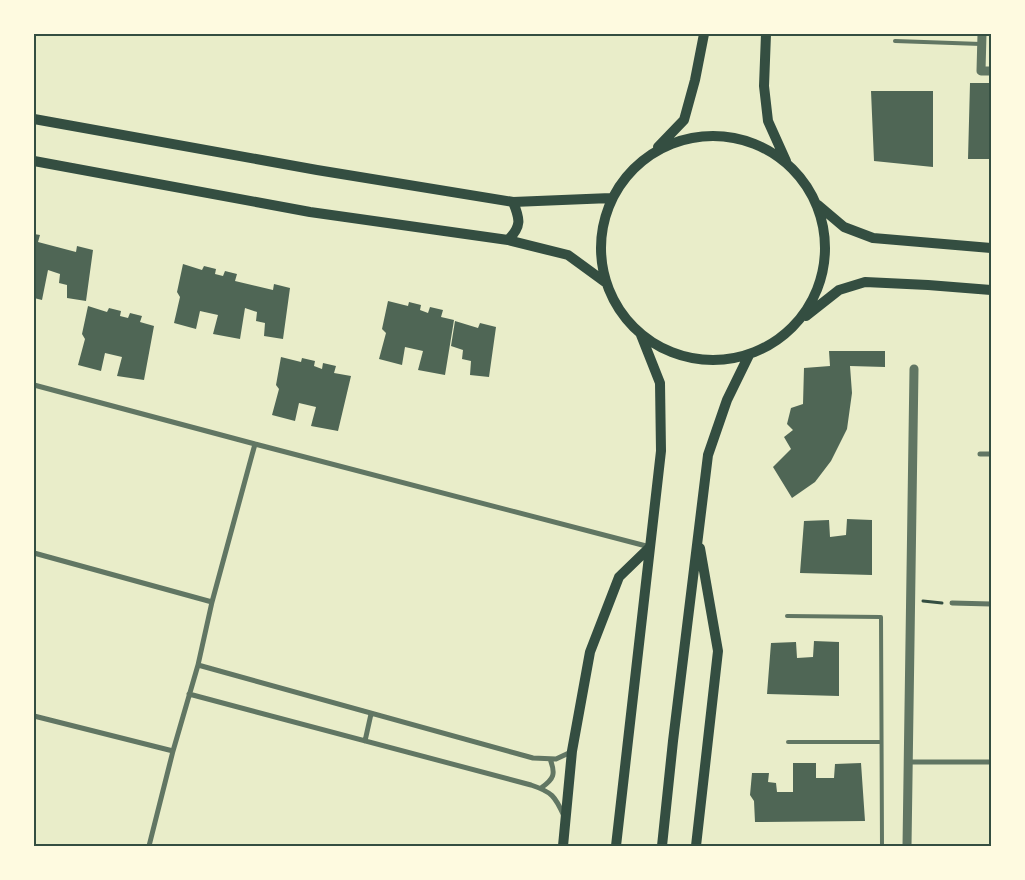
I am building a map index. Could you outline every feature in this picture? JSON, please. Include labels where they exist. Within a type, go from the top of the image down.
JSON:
[{"type":"main road","points":[[704,34],[695,80],[684,120],[654,152],[629,172],[611,198],[602,225],[600,254],[605,282],[619,311],[641,335],[674,354],[712,361],[750,355],[777,341],[839,290],[865,282],[991,290]]},
{"type":"main road","points":[[766,34],[764,86],[768,122],[786,161],[804,181],[818,205],[826,235],[825,266],[816,295],[800,321]]},
{"type":"main road","points":[[34,119],[317,170],[513,202],[611,198]]},
{"type":"main road","points":[[654,152],[686,138],[721,135],[755,143],[786,161]]},
{"type":"main road","points":[[34,161],[310,212],[508,240],[568,255],[605,282]]},
{"type":"main road","points":[[508,240],[516,232],[519,217],[513,202]]},
{"type":"main road","points":[[818,205],[844,227],[873,238],[991,248]]},
{"type":"main road","points":[[616,846],[661,452],[660,383],[641,335]]},
{"type":"main road","points":[[662,846],[708,454],[727,400],[750,355]]},
{"type":"main road","points":[[696,846],[718,651],[698,536]]},
{"type":"main road","points":[[563,846],[572,751],[590,652],[619,577],[650,547]]},
{"type":"street","points":[[982,34],[981,71],[991,71]]},
{"type":"street","points":[[907,846],[914,369]]},
{"type":"street","points":[[34,385],[650,547]]},
{"type":"street","points":[[149,846],[255,444]]},
{"type":"street","points":[[980,454],[991,454]]},
{"type":"street","points":[[34,553],[212,602]]},
{"type":"street","points":[[952,603],[991,604]]},
{"type":"street","points":[[198,666],[532,758],[556,759],[572,751]]},
{"type":"street","points":[[189,694],[530,784],[548,791],[557,801],[566,819]]},
{"type":"street","points":[[365,741],[371,714]]},
{"type":"street","points":[[34,716],[173,751]]},
{"type":"street","points":[[541,788],[550,782],[553,777],[554,769],[550,759]]},
{"type":"street","points":[[909,762],[991,762]]},
{"type":"lane","points":[[895,41],[982,44]]},
{"type":"lane","points":[[787,616],[880,617],[882,846]]},
{"type":"lane","points":[[788,742],[881,742]]},
{"type":"path","points":[[911,601],[952,603]]},
{"type":"building","points":[[970,83],[991,83],[991,159],[968,159]]},
{"type":"building","points":[[871,91],[933,91],[933,167],[874,161]]},
{"type":"building","points":[[34,234],[40,235],[38,242],[76,252],[77,246],[93,250],[86,301],[67,298],[67,285],[59,283],[60,274],[48,270],[42,300],[34,298]]},
{"type":"building","points":[[183,264],[202,270],[204,266],[216,269],[215,274],[223,276],[225,271],[237,274],[235,281],[273,290],[274,284],[290,288],[283,339],[264,336],[265,323],[256,321],[257,312],[245,308],[240,339],[213,334],[218,315],[200,311],[196,329],[174,323],[180,297],[177,292]]},
{"type":"building","points":[[388,301],[408,306],[409,302],[421,305],[420,310],[428,313],[430,307],[443,310],[441,317],[454,320],[445,375],[418,370],[423,351],[405,347],[402,365],[379,359],[386,333],[382,329]]},
{"type":"building","points":[[88,306],[107,312],[109,308],[121,311],[120,316],[128,318],[130,313],[142,316],[140,322],[154,326],[144,380],[117,376],[122,357],[105,353],[101,371],[78,365],[85,339],[82,334]]},
{"type":"building","points":[[455,321],[478,328],[480,323],[496,327],[489,377],[470,375],[471,361],[462,359],[463,350],[451,346]]},
{"type":"building","points":[[829,351],[885,351],[885,367],[850,366],[852,393],[847,429],[831,461],[815,482],[792,498],[773,467],[791,449],[784,437],[793,430],[787,424],[791,408],[803,404],[804,368],[830,366]]},
{"type":"building","points":[[281,357],[301,362],[302,358],[315,361],[314,366],[322,369],[323,363],[336,366],[334,373],[351,376],[338,431],[311,426],[316,407],[299,403],[295,421],[272,415],[279,389],[276,385]]},
{"type":"building","points":[[847,519],[872,520],[872,575],[800,573],[804,521],[829,520],[830,537],[846,535]]},
{"type":"building","points":[[814,641],[839,642],[839,696],[767,694],[771,643],[796,642],[797,658],[813,657]]},
{"type":"building","points":[[793,763],[816,763],[816,778],[834,778],[835,764],[861,763],[865,821],[755,822],[754,801],[750,795],[752,773],[769,773],[768,782],[776,783],[777,792],[793,792]]}]
